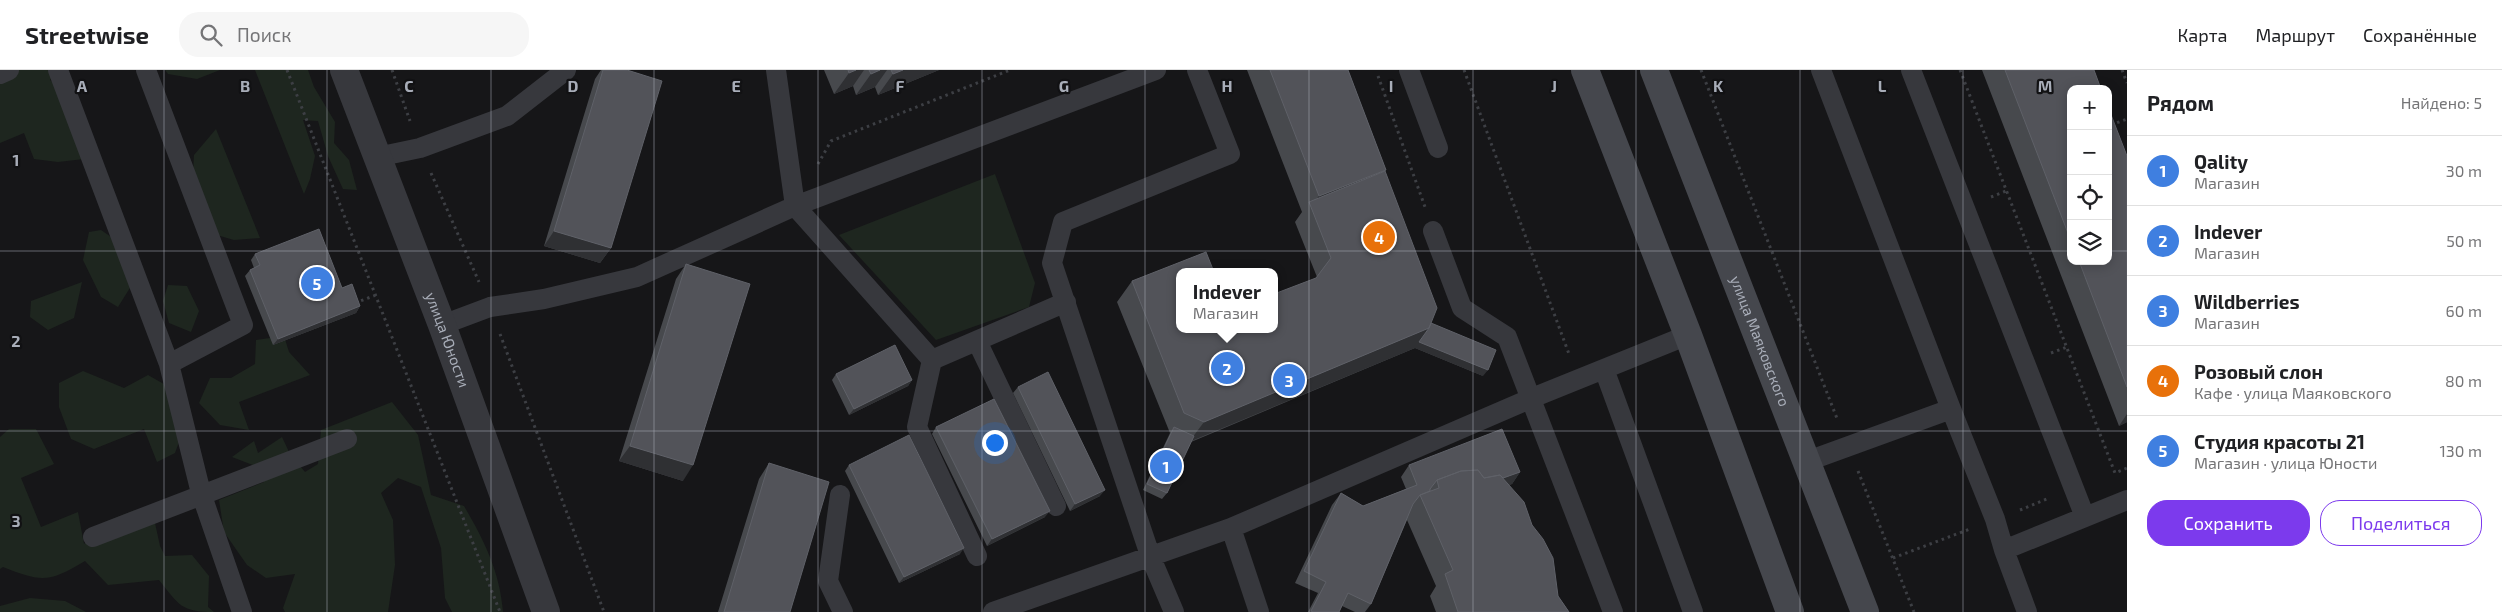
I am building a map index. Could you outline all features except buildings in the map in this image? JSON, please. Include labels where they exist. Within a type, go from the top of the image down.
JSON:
[{"type":"main road","points":[[1585,70],[1688,335],[1790,612]]},
{"type":"main road","name":"улица Маяковского","points":[[1654,70],[1866,612]]},
{"type":"street","name":"улица Юности","points":[[344,70],[442,325],[546,612]]},
{"type":"lane","points":[[0,74],[9,70]]},
{"type":"lane","points":[[58,70],[169,364],[201,494],[242,612]]},
{"type":"lane","points":[[146,70],[243,325],[169,364]]},
{"type":"lane","points":[[377,157],[420,148],[507,116],[566,70]]},
{"type":"lane","points":[[776,70],[795,206],[932,360]]},
{"type":"lane","points":[[442,325],[490,307],[544,299],[637,277],[795,206],[1156,70]]},
{"type":"lane","points":[[1174,612],[1151,558],[1052,263],[1063,222],[1230,154],[1197,70]]},
{"type":"lane","points":[[1409,70],[1438,148]]},
{"type":"lane","points":[[1821,70],[1995,519],[2004,550],[2027,612]]},
{"type":"lane","points":[[1911,70],[2084,517]]},
{"type":"lane","points":[[1433,231],[1462,308],[1507,337],[1613,612]]},
{"type":"lane","points":[[932,360],[1066,302]]},
{"type":"lane","points":[[993,612],[1151,558],[1231,528],[1532,398],[1688,335]]},
{"type":"lane","points":[[977,341],[1056,506]]},
{"type":"lane","points":[[932,360],[917,427],[977,556]]},
{"type":"lane","points":[[1604,369],[1692,612]]},
{"type":"lane","points":[[1808,461],[1951,409]]},
{"type":"lane","points":[[94,536],[347,440]]},
{"type":"lane","points":[[840,495],[828,581],[842,612]]},
{"type":"lane","points":[[2004,550],[2127,500]]},
{"type":"lane","points":[[1231,528],[1259,612]]},
{"type":"path","points":[[287,70],[500,612]]},
{"type":"path","points":[[392,70],[420,148],[490,307],[604,612]]},
{"type":"path","points":[[795,206],[831,141],[1010,70]]},
{"type":"path","points":[[1464,70],[1579,379]]},
{"type":"path","points":[[1701,70],[1914,612]]},
{"type":"path","points":[[1960,70],[2115,473],[2127,468]]},
{"type":"path","points":[[2122,70],[2127,83]]},
{"type":"path","points":[[1378,76],[1433,231]]},
{"type":"path","points":[[2113,133],[2110,125],[2127,118]]},
{"type":"path","points":[[352,304],[376,295]]},
{"type":"shaded area","points":[[0,70],[57,70],[50,80],[75,101],[84,159],[58,162],[34,159],[24,133],[0,143]]},
{"type":"shaded area","points":[[165,70],[220,70],[197,79],[168,74]]},
{"type":"shaded area","points":[[255,70],[308,70],[314,87],[335,122],[334,143],[349,160],[357,190],[343,189],[328,156],[318,121],[303,120],[315,156],[310,179],[304,194]]},
{"type":"shaded area","points":[[216,129],[260,238],[234,240],[210,233],[192,192],[194,155]]},
{"type":"shaded area","points":[[995,174],[1035,283],[1029,307],[936,340],[839,235]]},
{"type":"shaded area","points":[[101,230],[127,248],[138,275],[118,307],[101,297],[83,260],[89,232]]},
{"type":"shaded area","points":[[82,282],[74,318],[48,330],[30,317],[31,301]]},
{"type":"shaded area","points":[[168,285],[187,286],[199,311],[191,332],[169,323],[163,301]]},
{"type":"shaded area","points":[[284,336],[289,352],[310,375],[239,402],[249,430],[220,425],[199,403],[210,378],[231,378],[255,364],[256,340]]},
{"type":"shaded area","points":[[83,371],[124,388],[148,375],[169,387],[186,423],[175,453],[157,462],[144,429],[94,449],[71,439],[59,407],[59,383]]},
{"type":"shaded area","points":[[392,402],[418,435],[431,495],[464,506],[478,531],[495,570],[503,612],[452,612],[445,598],[441,548],[421,487],[398,478],[381,493],[393,520],[395,565],[388,612],[285,612],[283,608],[295,574],[266,578],[247,565],[224,532],[219,500],[264,482],[258,467],[232,457],[254,441],[258,453],[282,437],[290,454],[305,472],[318,464],[321,430]]},
{"type":"shaded area","points":[[9,429],[36,429],[54,464],[21,478],[41,527],[78,512],[84,544],[105,522],[135,510],[155,523],[160,546],[165,556],[192,555],[209,576],[208,607],[214,612],[194,611],[187,608],[171,596],[159,580],[108,585],[85,561],[53,577],[45,578],[27,575],[3,567],[0,569],[0,437]]},
{"type":"shaded area","points":[[30,598],[65,601],[86,612],[0,612],[0,606]]},
{"type":"place","name":"Розовый слон","points":[[1379,237]]},
{"type":"place","name":"Студия красоты 21","points":[[317,283]]},
{"type":"place","name":"Indever","points":[[1227,368]]},
{"type":"place","name":"Wildberries","points":[[1289,380]]},
{"type":"place","name":"Qality","points":[[1166,466]]}]
